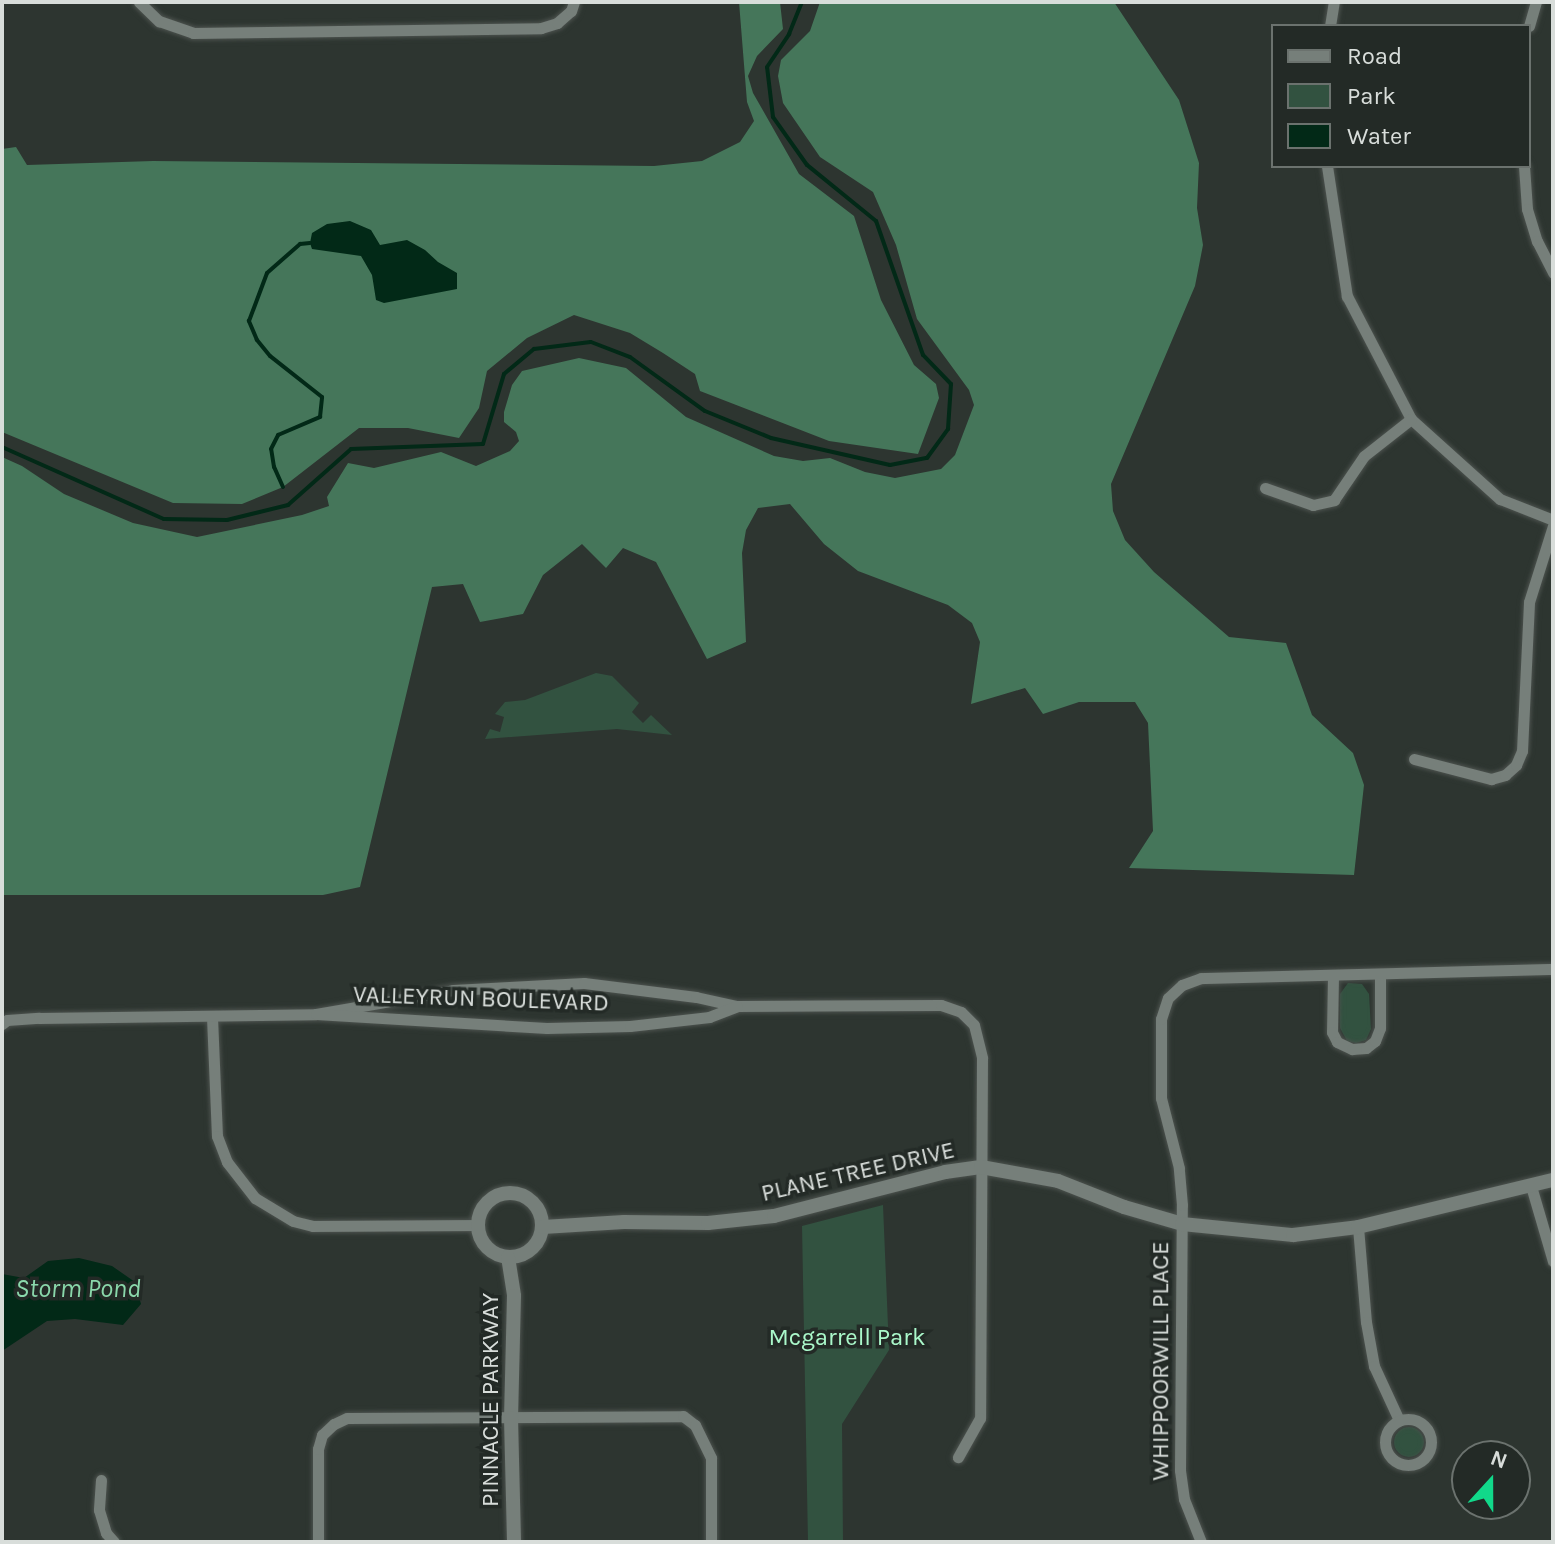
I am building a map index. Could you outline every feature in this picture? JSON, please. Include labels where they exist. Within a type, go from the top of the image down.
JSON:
[{"type":"street","points":[[139,2],[159,21],[193,33],[541,28],[557,23],[571,11],[574,2]]},
{"type":"street","points":[[1330,24],[1334,2]]},
{"type":"street","points":[[1530,24],[1536,2]]},
{"type":"street","points":[[1327,168],[1347,296],[1411,419],[1500,499],[1553,523],[1529,602],[1522,751],[1516,765],[1505,775],[1491,779],[1414,759]]},
{"type":"street","points":[[1524,168],[1527,209],[1537,241],[1553,273]]},
{"type":"street","points":[[1265,488],[1313,505],[1334,500],[1364,456],[1411,419]]},
{"type":"street","points":[[1380,974],[1380,1028],[1375,1041],[1366,1048],[1352,1049],[1337,1042],[1332,1032],[1333,976],[1380,974],[1553,969]]},
{"type":"street","name":"WHIPPOORWILL PLACE","points":[[1201,1542],[1184,1499],[1180,1470],[1182,1224],[1179,1168],[1161,1098],[1161,1019],[1168,998],[1182,985],[1201,978],[1333,976]]},
{"type":"street","name":"VALLEYRUN BOULEVARD","points":[[316,1014],[453,990],[584,983],[696,997],[737,1006],[941,1005],[961,1012],[974,1025],[982,1058],[980,1418],[958,1457]]},
{"type":"street","name":"VALLEYRUN BOULEVARD","points":[[2,1024],[39,1018],[316,1014],[547,1028],[646,1024],[709,1017],[737,1006]]},
{"type":"street","points":[[212,1017],[217,1136],[227,1162],[255,1198],[283,1216],[313,1226],[477,1225]]},
{"type":"street","name":"PLANE TREE DRIVE","points":[[543,1227],[624,1222],[708,1223],[774,1216],[945,1172],[981,1167],[1058,1181],[1124,1207],[1182,1224],[1293,1235],[1358,1227],[1553,1180]]},
{"type":"street","points":[[1531,1186],[1553,1261]]},
{"type":"street","points":[[510,1192],[530,1199],[542,1216],[543,1227],[535,1246],[528,1252],[508,1257],[483,1244],[477,1225],[479,1215],[491,1198],[510,1192]]},
{"type":"street","points":[[1358,1227],[1366,1322],[1374,1366],[1399,1420]]},
{"type":"street","name":"PINNACLE PARKWAY","points":[[508,1257],[514,1296],[511,1418],[514,1542]]},
{"type":"street","points":[[318,1542],[318,1449],[322,1435],[347,1418],[683,1416],[695,1425],[711,1458],[711,1542]]},
{"type":"street","points":[[1399,1420],[1421,1422],[1430,1434],[1427,1456],[1414,1464],[1399,1463],[1388,1453],[1388,1430],[1399,1420]]},
{"type":"street","points":[[101,1480],[99,1510],[114,1542]]},
{"type":"green space","points":[[596,673],[612,676],[639,703],[632,712],[643,723],[651,715],[672,735],[617,729],[485,739],[490,729],[500,732],[504,717],[495,714],[505,702],[525,700]]},
{"type":"green space","points":[[1348,983],[1362,984],[1369,994],[1371,1029],[1366,1040],[1356,1043],[1347,1041],[1340,1028],[1340,994]]},
{"type":"green space","name":"Mcgarrell Park","points":[[883,1205],[889,1350],[842,1424],[843,1542],[808,1542],[802,1226]]},
{"type":"green space","points":[[1409,1427],[1420,1431],[1424,1442],[1420,1453],[1409,1457],[1398,1453],[1394,1442],[1398,1431]]},
{"type":"shaded area","points":[[739,2],[780,2],[783,29],[757,56],[748,76],[753,93],[799,174],[854,216],[881,300],[914,365],[936,384],[939,398],[918,454],[829,441],[700,391],[695,374],[630,333],[574,315],[527,338],[487,371],[479,408],[459,438],[408,428],[359,428],[283,487],[242,504],[173,503],[2,432],[2,149],[16,147],[27,165],[153,161],[654,166],[702,161],[740,142],[754,121],[747,102]]},
{"type":"shaded area","points":[[820,2],[1114,2],[1179,100],[1199,163],[1197,208],[1203,245],[1195,286],[1111,484],[1113,511],[1125,540],[1154,572],[1229,637],[1286,643],[1312,715],[1353,753],[1364,785],[1354,875],[1129,868],[1153,831],[1148,723],[1135,702],[1079,702],[1043,714],[1025,688],[971,704],[980,642],[972,623],[948,605],[858,571],[824,544],[790,504],[758,508],[746,530],[742,553],[746,642],[707,659],[656,562],[623,548],[606,568],[582,544],[543,575],[523,614],[480,622],[463,584],[432,587],[360,887],[323,895],[2,895],[2,457],[22,466],[64,494],[133,523],[197,537],[302,515],[329,506],[327,497],[348,463],[374,468],[441,452],[476,466],[510,451],[519,441],[516,432],[504,422],[504,412],[512,385],[522,371],[579,358],[626,368],[686,417],[774,456],[803,461],[830,458],[865,472],[895,478],[941,469],[955,455],[974,405],[969,390],[917,319],[896,245],[873,192],[820,157],[783,103],[778,76],[781,60],[810,31]]},
{"type":"water","points":[[350,221],[371,230],[380,245],[407,240],[425,250],[457,273],[457,289],[384,303],[376,300],[372,275],[361,256],[312,249],[310,243],[312,233],[327,224]]},
{"type":"water","name":"Storm Pond","points":[[79,1258],[112,1266],[135,1282],[141,1304],[123,1325],[75,1319],[47,1321],[2,1351],[2,1274],[24,1278],[48,1261]]},
{"type":"waterway","points":[[2,447],[164,519],[227,520],[288,505],[351,449],[483,444],[504,374],[534,349],[591,342],[630,357],[705,411],[771,438],[890,465],[927,458],[948,429],[951,384],[923,355],[876,221],[807,165],[773,117],[767,67],[789,34],[802,2]]},
{"type":"waterway","points":[[283,487],[274,467],[271,449],[278,435],[320,417],[322,397],[270,356],[257,340],[249,321],[267,273],[300,244],[310,243]]}]
